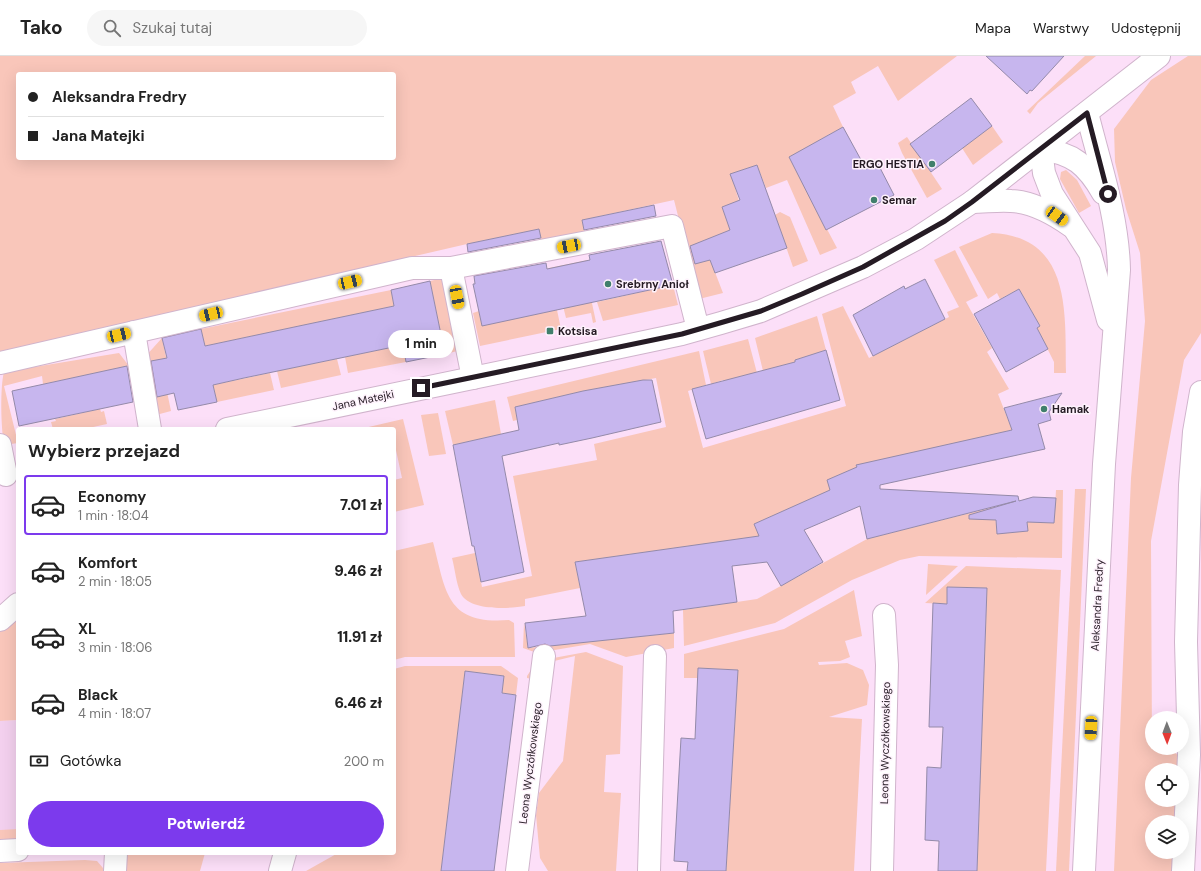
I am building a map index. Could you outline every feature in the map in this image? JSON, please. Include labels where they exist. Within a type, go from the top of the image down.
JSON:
[{"type":"street","name":"Jana Matejki","points":[[237,427],[698,329],[761,311],[863,267],[916,239],[972,202],[1157,57]]},
{"type":"street","name":"Aleksandra Fredry","points":[[1084,871],[1104,464],[1119,254],[1111,207],[1087,113]]},
{"type":"street","name":"Aleksandra Fredry","points":[[1111,207],[1094,177],[1074,158],[1060,152],[1041,149],[1044,173],[1052,194],[1090,254],[1112,339]]},
{"type":"street","name":"Aleksandra Fredry","points":[[972,202],[1018,202],[1057,216],[1074,228]]},
{"type":"street","points":[[0,363],[412,268],[451,268],[672,226],[698,329]]},
{"type":"street","points":[[451,268],[473,378]]},
{"type":"street","points":[[134,332],[150,427]]},
{"type":"street","points":[[1182,871],[1195,754],[1186,642],[1190,484],[1194,432],[1201,392]]},
{"type":"street","points":[[0,445],[8,475]]},
{"type":"street","points":[[0,620],[16,606]]},
{"type":"street","name":"Leona Wyczółkowskiego","points":[[882,871],[887,665],[884,615]]},
{"type":"street","name":"Leona Wyczółkowskiego","points":[[517,871],[544,656]]},
{"type":"street","points":[[648,871],[655,656]]},
{"type":"street","points":[[0,851],[16,850]]},
{"type":"street","points":[[115,871],[116,855]]},
{"type":"street","points":[[280,871],[284,855]]},
{"type":"shaded area","points":[[0,56],[957,56],[898,101],[878,66],[851,82],[856,93],[833,106],[843,127],[821,139],[811,199],[837,248],[820,255],[787,180],[766,188],[757,165],[731,174],[739,201],[722,207],[730,230],[703,241],[723,293],[699,299],[674,200],[582,220],[585,235],[542,245],[539,229],[467,244],[0,352]]},
{"type":"shaded area","points":[[1085,56],[1096,56],[1038,103],[1030,114],[1027,111]]},
{"type":"shaded area","points":[[1188,56],[1201,56],[1201,333],[1184,360],[1151,541],[1152,711],[1145,711],[1145,755],[1179,756],[1178,763],[1145,763],[1145,807],[1177,807],[1176,815],[1145,815],[1145,859],[1174,859],[1173,871],[1114,871],[1131,478],[1145,321],[1140,253],[1126,209],[1115,162],[1114,129],[1151,80]]},
{"type":"shaded area","points":[[992,126],[1003,142],[973,165],[962,148]]},
{"type":"shaded area","points":[[907,137],[942,189],[927,198],[898,143]]},
{"type":"shaded area","points":[[1066,170],[1077,180],[1091,206],[1079,213],[1060,179],[1061,172]]},
{"type":"shaded area","points":[[780,212],[790,217],[808,261],[793,267],[775,215]]},
{"type":"shaded area","points":[[992,233],[1018,238],[1037,248],[1050,263],[1059,282],[1063,303],[1066,373],[1054,373],[1054,362],[1037,328],[1040,326],[1019,289],[1000,299],[997,293],[988,299],[959,247]]},
{"type":"shaded area","points":[[955,250],[978,296],[966,302],[992,348],[987,352],[1009,389],[998,394],[1012,430],[861,466],[827,480],[831,491],[754,524],[764,547],[757,537],[575,562],[580,588],[525,599],[525,606],[490,608],[466,600],[461,594],[452,558],[475,553],[482,587],[532,576],[513,476],[597,460],[594,444],[666,427],[656,378],[583,391],[515,407],[517,420],[513,421],[507,397],[699,351],[706,385],[688,391],[703,448],[846,406],[822,314],[843,306],[869,358],[949,317],[947,312],[959,307],[934,260]]},
{"type":"shaded area","points":[[588,260],[591,274],[586,275],[596,322],[593,323],[591,313],[566,318],[560,294],[552,282],[549,268]]},
{"type":"shaded area","points":[[444,278],[466,349],[445,354],[430,281]]},
{"type":"shaded area","points":[[673,285],[678,305],[603,321],[597,302]]},
{"type":"shaded area","points":[[391,290],[394,306],[205,346],[201,329]]},
{"type":"shaded area","points":[[557,310],[561,329],[480,346],[473,313],[479,311],[482,325]]},
{"type":"shaded area","points":[[817,316],[826,350],[795,360],[795,362],[763,371],[755,338]]},
{"type":"shaded area","points":[[162,338],[168,366],[162,368],[171,411],[156,415],[144,358]]},
{"type":"shaded area","points":[[748,339],[757,373],[711,384],[703,351]]},
{"type":"shaded area","points":[[403,345],[406,362],[348,373],[345,357]]},
{"type":"shaded area","points":[[119,353],[129,366],[43,384],[42,376],[4,386],[16,435],[16,443],[4,445],[1,407],[4,372]]},
{"type":"shaded area","points":[[337,359],[341,375],[281,388],[277,371]]},
{"type":"shaded area","points":[[270,373],[274,390],[217,402],[213,385]]},
{"type":"shaded area","points":[[495,400],[501,434],[453,445],[445,411]]},
{"type":"shaded area","points":[[100,409],[101,412],[104,411],[107,424],[93,427],[52,427],[51,422],[56,421],[55,419]]},
{"type":"shaded area","points":[[438,413],[446,454],[429,456],[421,415]]},
{"type":"shaded area","points":[[403,419],[424,505],[396,512],[396,480],[402,478],[396,450],[396,427],[369,427]]},
{"type":"shaded area","points":[[1075,489],[1086,489],[1069,871],[1056,871]]},
{"type":"shaded area","points":[[1056,490],[1063,490],[1062,558],[919,556],[900,560],[852,580],[775,623],[684,646],[683,610],[757,599],[867,539],[994,507],[997,533],[1028,531],[1025,499],[1035,497],[1034,522],[1054,523]]},
{"type":"shaded area","points":[[433,542],[446,590],[452,602],[461,611],[472,617],[488,620],[509,620],[514,623],[515,657],[405,657],[396,659],[396,551]]},
{"type":"shaded area","points":[[928,564],[958,566],[926,595]]},
{"type":"shaded area","points":[[966,566],[1061,570],[1046,871],[977,871],[987,588],[948,587],[947,604],[925,603]]},
{"type":"shaded area","points":[[854,590],[862,636],[845,641],[850,657],[840,661],[818,662],[819,665],[847,663],[863,670],[869,685],[867,705],[829,717],[862,719],[854,871],[726,871],[738,670],[699,668],[698,678],[684,678],[684,654],[784,629]]},
{"type":"shaded area","points":[[16,617],[16,720],[0,721],[0,631]]},
{"type":"shaded area","points":[[524,623],[528,648],[580,642],[592,637],[596,641],[674,633],[674,648],[626,657],[590,644],[537,653],[523,648]]},
{"type":"shaded area","points":[[586,652],[623,666],[620,754],[606,755],[604,792],[621,793],[616,871],[548,871],[540,858],[536,815],[539,793],[563,761],[575,656],[550,662],[547,682],[527,678],[527,676],[537,661]]},
{"type":"shaded area","points":[[405,666],[501,666],[518,678],[516,695],[502,693],[504,676],[465,671],[441,871],[306,871],[334,855],[396,855],[396,668]]},
{"type":"shaded area","points":[[16,720],[16,830],[0,830],[0,721]]},
{"type":"shaded area","points":[[16,829],[16,841],[0,841],[0,830]]},
{"type":"shaded area","points":[[122,855],[204,855],[200,871],[121,871]]},
{"type":"shaded area","points":[[85,860],[97,861],[103,868],[103,871],[0,871],[0,863]]},
{"type":"building","points":[[986,56],[1064,56],[1032,91],[1030,90],[1027,94]]},
{"type":"building","points":[[971,98],[992,126],[931,172],[910,144]]},
{"type":"building","points":[[843,127],[866,169],[878,164],[894,195],[826,230],[789,157]]},
{"type":"building","points":[[757,165],[787,248],[715,273],[710,260],[695,264],[690,246],[730,230],[722,207],[740,200],[730,174]]},
{"type":"building","points":[[654,205],[656,216],[584,230],[582,220]]},
{"type":"building","points":[[539,229],[541,238],[468,252],[467,244]]},
{"type":"building","points":[[661,241],[673,285],[482,326],[473,284],[475,284],[474,276],[546,263],[547,269],[590,260],[589,255]]},
{"type":"building","points":[[925,279],[945,319],[873,356],[853,315],[904,286],[905,289]]},
{"type":"building","points":[[430,281],[445,354],[406,362],[403,345],[244,378],[213,385],[217,402],[178,410],[174,393],[157,397],[151,361],[167,358],[162,338],[201,329],[205,346],[394,306],[391,290]]},
{"type":"building","points":[[1019,289],[1040,326],[1037,328],[1048,349],[1006,372],[974,314]]},
{"type":"building","points":[[826,350],[840,400],[706,439],[692,389],[795,362],[795,360]]},
{"type":"building","points":[[127,366],[133,402],[19,426],[12,391]]},
{"type":"building","points":[[643,380],[652,380],[661,422],[592,438],[559,445],[559,443],[502,456],[524,572],[481,582],[474,546],[472,546],[453,445],[519,430],[515,407],[583,391]]},
{"type":"building","points":[[1062,393],[1049,412],[1051,420],[1038,424],[1045,449],[880,485],[880,489],[1018,496],[1019,501],[1033,497],[1056,498],[1054,523],[1027,522],[1028,531],[997,534],[996,520],[969,519],[969,515],[1016,501],[867,539],[860,506],[804,530],[823,562],[781,586],[767,562],[732,566],[737,602],[673,611],[674,633],[550,646],[545,644],[528,648],[525,623],[586,616],[575,562],[759,536],[754,524],[830,490],[827,480],[857,467],[856,465],[1012,430],[1004,408]]},
{"type":"building","points":[[947,587],[987,588],[977,871],[938,871],[939,841],[925,840],[927,767],[941,768],[943,727],[929,727],[933,603],[947,604]]},
{"type":"building","points":[[698,668],[738,670],[726,871],[687,871],[688,862],[674,861],[681,738],[695,739]]},
{"type":"building","points":[[465,671],[504,676],[502,693],[516,695],[494,871],[441,871]]},
{"type":"place","name":"ERGO HESTIA","points":[[932,164]]},
{"type":"place","name":"Semar","points":[[874,200]]},
{"type":"place","name":"Srebrny Anioł","points":[[608,284]]},
{"type":"place","name":"Kotsisa","points":[[550,331]]},
{"type":"place","name":"Hamak","points":[[1044,409]]},
{"type":"route","points":[[421,388],[682,334],[761,311],[847,275],[916,239],[972,202],[1087,113],[1108,194]]}]
